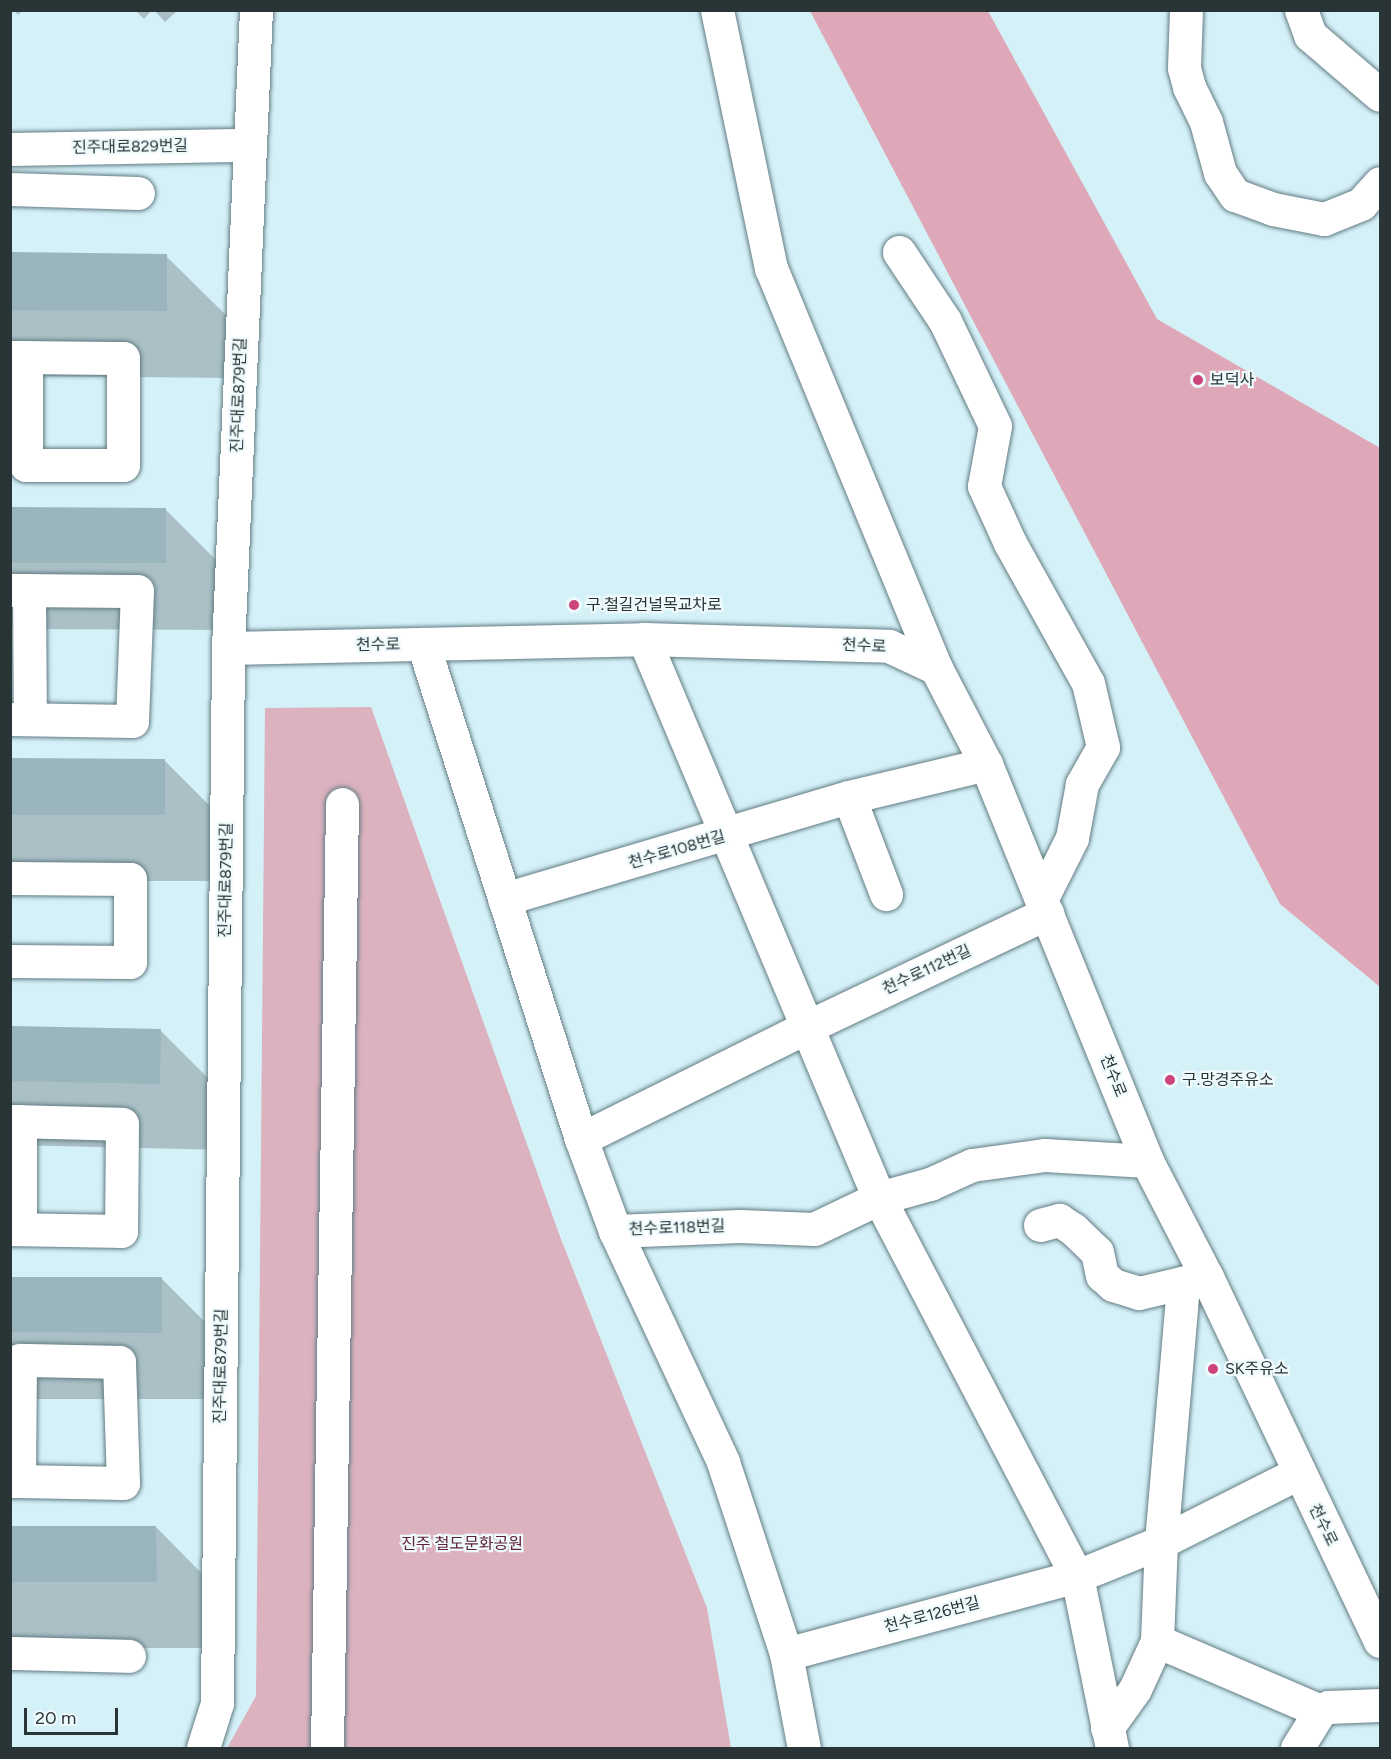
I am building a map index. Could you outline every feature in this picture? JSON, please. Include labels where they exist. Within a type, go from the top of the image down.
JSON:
[{"type":"street","name":"진주대로879번길","points":[[203,1749],[217,1703],[228,648],[256,10]]},
{"type":"street","points":[[717,10],[771,268],[936,668]]},
{"type":"street","points":[[1186,10],[1184,68],[1189,87],[1206,122],[1220,173],[1236,195],[1274,209],[1324,219],[1361,204],[1380,183]]},
{"type":"street","points":[[1301,10],[1310,35],[1380,95]]},
{"type":"street","name":"진주대로829번길","points":[[10,149],[250,145]]},
{"type":"street","points":[[10,189],[138,193]]},
{"type":"street","points":[[898,252],[945,321],[995,426],[984,486],[1010,543],[1088,683],[1103,747],[1082,784],[1072,838],[1044,907]]},
{"type":"street","points":[[20,590],[137,591],[132,721],[20,718],[20,590]]},
{"type":"street","points":[[644,639],[879,1198],[1077,1576],[1109,1738]]},
{"type":"street","name":"천수로","points":[[228,648],[644,639],[889,646],[936,668],[986,764],[1195,1280],[1298,1473],[1380,1641]]},
{"type":"street","points":[[423,644],[581,1139],[615,1231]]},
{"type":"street","name":"천수로108번길","points":[[504,899],[726,836],[849,796],[986,764]]},
{"type":"street","points":[[849,796],[886,894]]},
{"type":"street","points":[[327,1749],[342,804]]},
{"type":"street","points":[[10,878],[130,879],[130,962],[10,961]]},
{"type":"street","name":"천수로112번길","points":[[581,1139],[1044,907]]},
{"type":"street","points":[[15,1121],[122,1124],[121,1231],[15,1229],[15,1121]]},
{"type":"street","name":"천수로118번길","points":[[786,1654],[723,1462],[615,1231],[740,1226],[814,1228],[879,1198],[930,1184],[972,1165],[1045,1155],[1147,1161]]},
{"type":"street","points":[[1040,1225],[1059,1220],[1073,1229],[1097,1252],[1102,1275],[1113,1285],[1139,1293],[1195,1280],[1161,1542],[1158,1641],[1109,1738]]},
{"type":"street","points":[[20,1360],[119,1362],[123,1483],[15,1481],[20,1360]]},
{"type":"street","name":"천수로126번길","points":[[786,1654],[1077,1576],[1161,1542],[1298,1473]]},
{"type":"street","points":[[1158,1641],[1320,1711]]},
{"type":"street","points":[[10,1653],[129,1656]]},
{"type":"street","points":[[786,1654],[804,1749]]},
{"type":"street","points":[[1297,1749],[1320,1711],[1328,1707],[1380,1705]]},
{"type":"green space","name":"진주 철도문화공원","points":[[371,707],[559,1234],[707,1608],[731,1748],[227,1748],[256,1696],[265,708]]},
{"type":"shaded area","points":[[810,11],[988,11],[1157,319],[1380,448],[1380,987],[1280,904]]},
{"type":"building","points":[[10,252],[167,254],[167,311],[10,310]]},
{"type":"building","points":[[10,507],[166,508],[166,563],[10,563]]},
{"type":"building","points":[[10,758],[165,759],[165,815],[10,815]]},
{"type":"building","points":[[10,1026],[161,1029],[160,1084],[10,1081]]},
{"type":"building","points":[[10,1277],[162,1277],[162,1333],[10,1332]]},
{"type":"building","points":[[10,1526],[156,1526],[157,1582],[10,1582]]},
{"type":"place","name":"보덕사","points":[[1198,380]]},
{"type":"place","name":"구.철길건널목교차로","points":[[574,605]]},
{"type":"place","name":"구.망경주유소","points":[[1170,1080]]},
{"type":"place","name":"SK주유소","points":[[1213,1369]]}]
